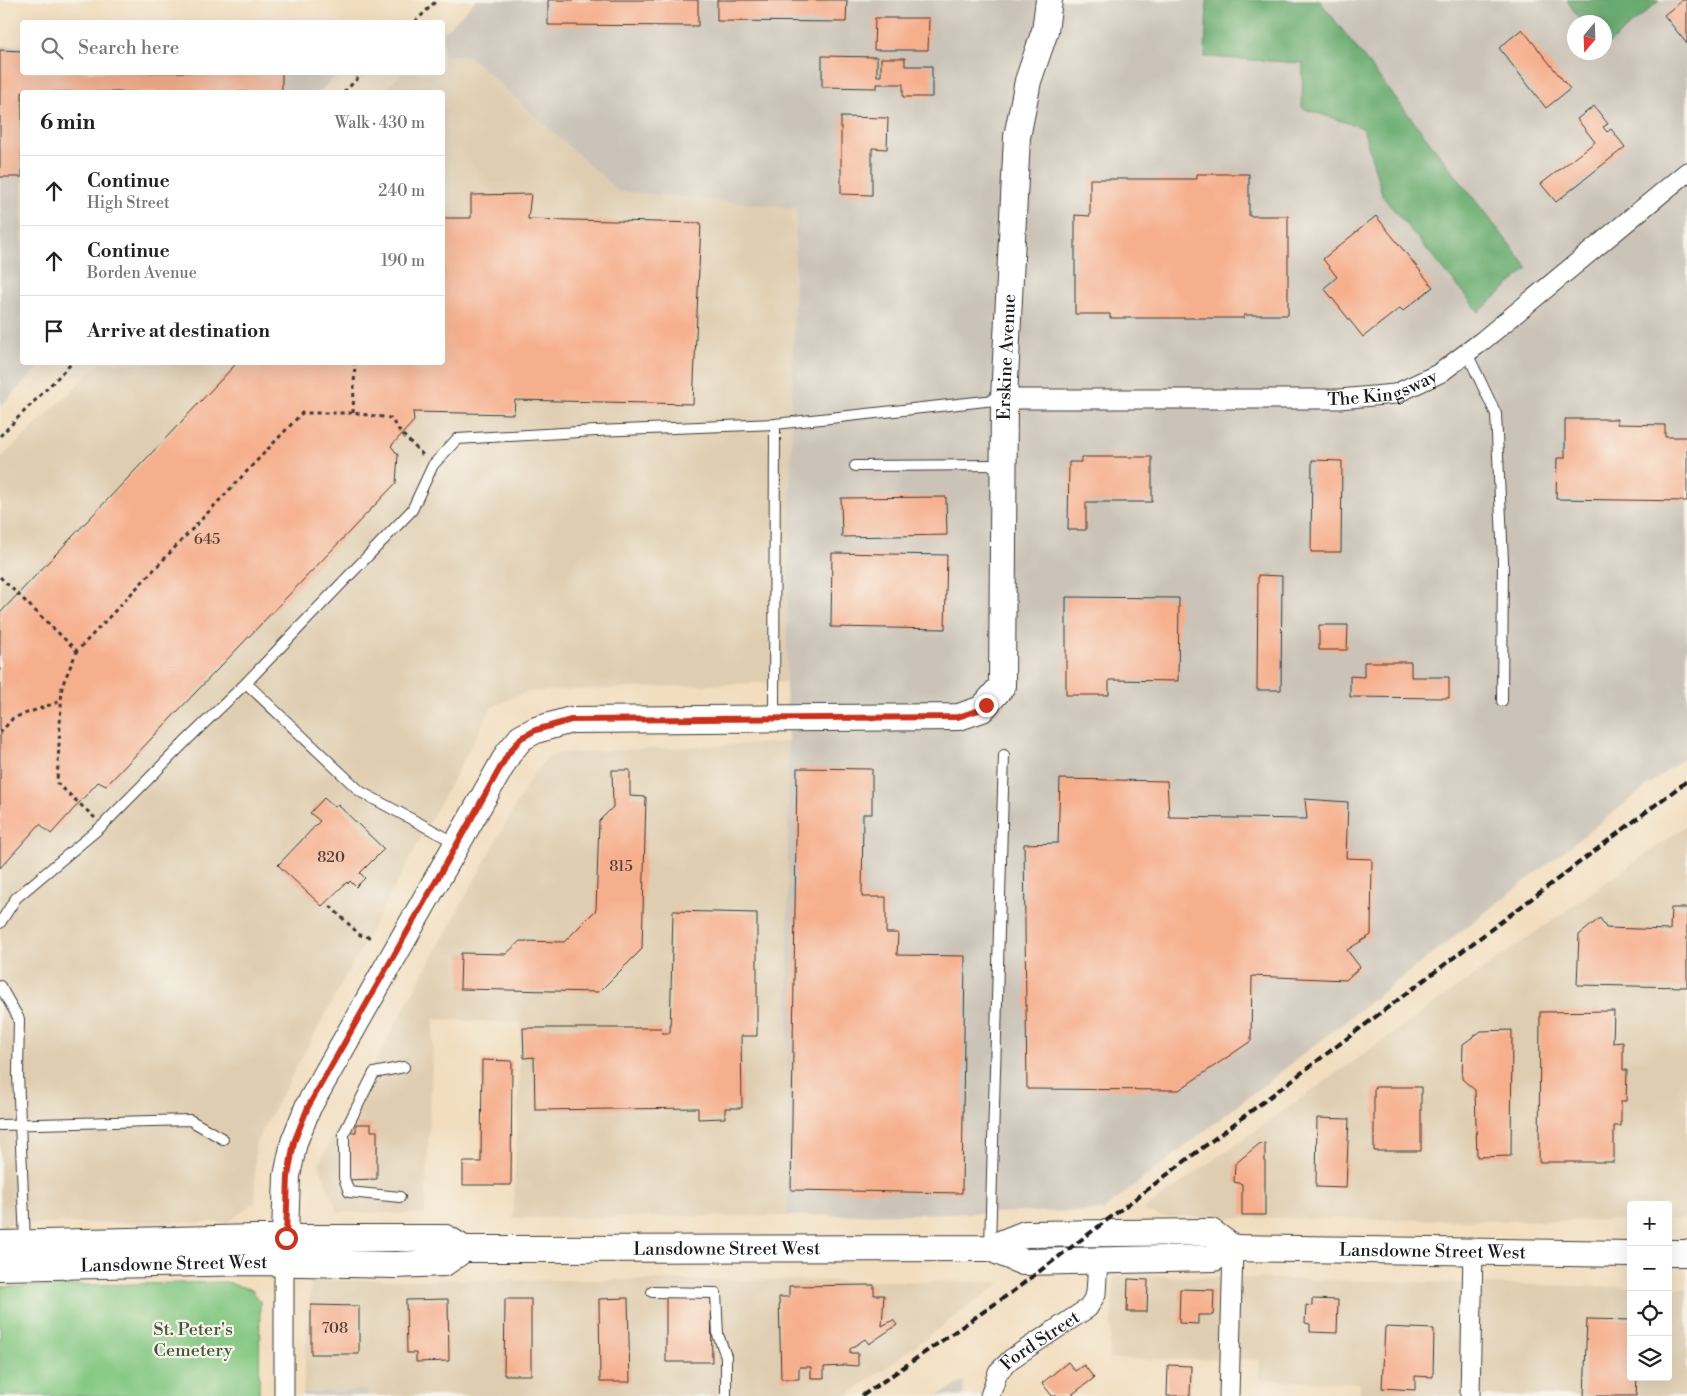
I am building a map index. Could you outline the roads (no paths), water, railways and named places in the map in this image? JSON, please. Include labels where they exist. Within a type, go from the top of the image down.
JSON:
[{"type":"main road","points":[[1045,31],[1049,0]]},
{"type":"main road","points":[[1045,31],[1066,0]]},
{"type":"main road","name":"Erskine Avenue","points":[[774,718],[958,717],[982,709],[1002,686],[1004,399],[1017,137],[1028,80],[1045,31]]},
{"type":"main road","points":[[285,1250],[288,1176],[294,1142],[308,1107],[508,754],[521,738],[536,730],[571,720],[774,718]]},
{"type":"main road","name":"Lansdowne Street West","points":[[0,1267],[285,1250],[446,1238],[464,1249],[990,1248],[1025,1234],[1211,1232],[1233,1248]]},
{"type":"main road","name":"Lansdowne Street West","points":[[12,1244],[285,1250]]},
{"type":"main road","name":"Lansdowne Street West","points":[[990,1248],[1023,1262],[1214,1258],[1233,1248],[1627,1254]]},
{"type":"main road","points":[[1672,1253],[1687,1253]]},
{"type":"street","name":"The Kingsway","points":[[1004,399],[1340,399],[1395,394],[1440,373],[1467,353],[1687,172]]},
{"type":"street","points":[[1229,1396],[1233,1248]]},
{"type":"street","points":[[284,1396],[285,1250]]},
{"type":"street","points":[[1470,1396],[1473,1252]]},
{"type":"street","name":"Ford Street","points":[[990,1396],[998,1372],[1011,1359],[1088,1308],[1096,1294],[1098,1260]]},
{"type":"lane","points":[[1467,353],[1496,414],[1503,561],[1502,701]]},
{"type":"lane","points":[[0,923],[16,898],[102,826],[246,683],[412,510],[433,465],[457,439],[631,429],[775,424],[1004,399]]},
{"type":"lane","points":[[774,718],[775,424]]},
{"type":"lane","points":[[855,466],[1003,465]]},
{"type":"lane","points":[[246,683],[361,792],[457,844]]},
{"type":"lane","points":[[990,1248],[1004,755]]},
{"type":"lane","points":[[0,986],[19,1019],[18,1074],[20,1124],[12,1244]]},
{"type":"lane","points":[[400,1197],[349,1192],[344,1178],[344,1133],[374,1073],[404,1067]]},
{"type":"lane","points":[[0,1125],[190,1120],[223,1139]]},
{"type":"lane","points":[[652,1292],[716,1292],[718,1335],[726,1356],[726,1396]]},
{"type":"railway","points":[[862,1396],[1012,1292],[1687,781]]},
{"type":"park label","name":"St. Peter's Cemetery","points":[[193,1339]]}]
